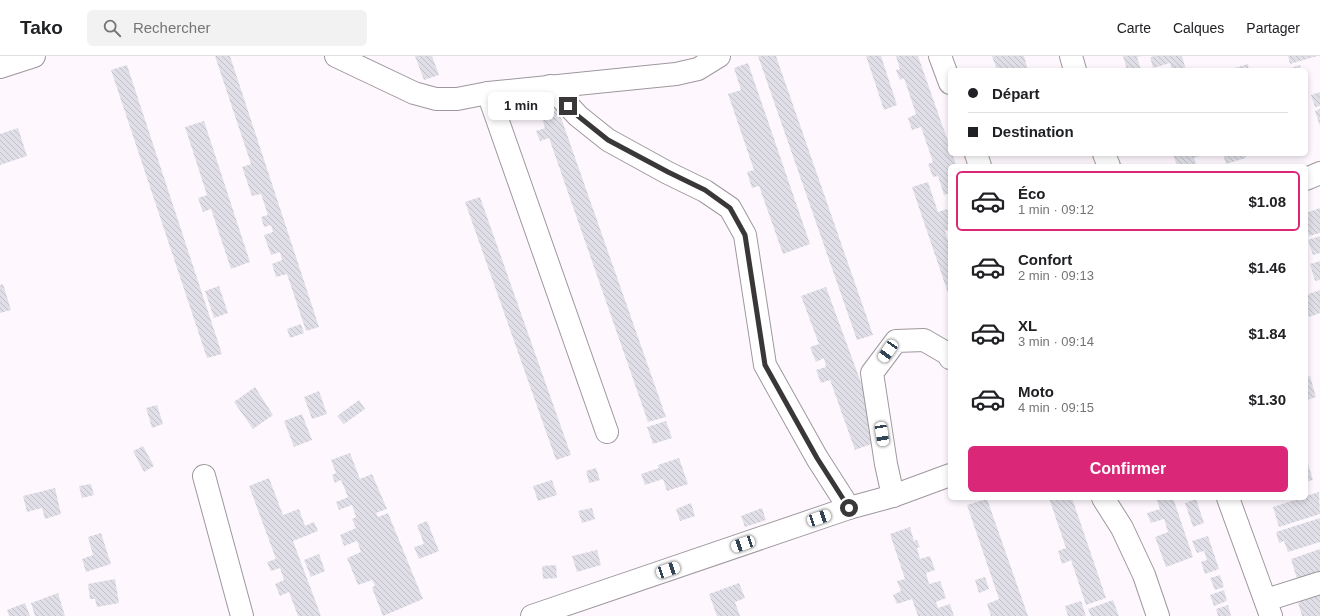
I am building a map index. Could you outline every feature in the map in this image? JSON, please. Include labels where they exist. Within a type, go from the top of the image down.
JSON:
[{"type":"street","points":[[0,67],[34,56]]},
{"type":"street","points":[[336,56],[414,93],[436,99],[457,99],[488,93],[676,74],[698,69],[720,56]]},
{"type":"street","points":[[940,56],[948,78]]},
{"type":"street","points":[[1071,56],[1075,68]]},
{"type":"street","points":[[550,86],[578,116],[608,140],[705,190],[730,208],[745,235],[765,365],[817,458],[849,508]]},
{"type":"street","points":[[488,93],[607,432]]},
{"type":"street","points":[[1308,178],[1320,174]]},
{"type":"street","points":[[893,496],[886,464],[872,373],[896,341],[924,340],[948,354]]},
{"type":"street","points":[[204,476],[242,616]]},
{"type":"street","points":[[532,616],[849,508],[893,496],[948,476]]},
{"type":"street","points":[[1104,500],[1122,528],[1144,575],[1158,616]]},
{"type":"street","points":[[1229,500],[1268,608],[1320,583]]},
{"type":"building","points":[[215,56],[230,56],[319,327],[306,331],[287,274],[276,277],[272,264],[282,260],[280,252],[271,255],[264,235],[273,232],[271,225],[264,227],[261,217],[268,215],[261,194],[252,196],[242,167],[251,164]]},
{"type":"building","points":[[415,56],[432,56],[439,75],[424,80]]},
{"type":"building","points":[[758,56],[776,56],[873,335],[857,340]]},
{"type":"building","points":[[866,56],[881,56],[897,105],[884,110]]},
{"type":"building","points":[[896,56],[918,56],[948,141],[948,156],[953,156],[956,164],[948,164],[948,194],[944,195],[938,176],[933,177],[928,164],[933,162],[921,127],[912,130],[908,118],[916,114],[904,78],[900,80],[896,70],[900,69]]},
{"type":"building","points":[[992,56],[1024,56],[1027,68],[996,68]]},
{"type":"building","points":[[1123,56],[1141,56],[1137,57],[1140,68],[1126,68]]},
{"type":"building","points":[[1182,56],[1185,68],[1171,68],[1170,63],[1153,68],[1150,57]]},
{"type":"building","points":[[1288,56],[1317,56],[1290,64]]},
{"type":"building","points":[[748,63],[810,244],[783,254],[759,186],[752,188],[747,172],[754,170],[728,94],[741,90],[734,68]]},
{"type":"building","points":[[1248,64],[1249,68],[1235,68]]},
{"type":"building","points":[[127,65],[222,354],[207,358],[111,70]]},
{"type":"building","points":[[1300,65],[1301,68],[1291,68]]},
{"type":"building","points":[[1320,92],[1320,106],[1315,107],[1311,95]]},
{"type":"building","points":[[558,109],[666,417],[648,422],[549,138],[540,141],[536,131],[545,128],[541,115]]},
{"type":"building","points":[[1320,109],[1320,126],[1315,111]]},
{"type":"building","points":[[204,121],[250,262],[231,269],[211,209],[203,212],[198,198],[207,195],[185,127]]},
{"type":"building","points":[[18,128],[27,156],[0,165],[0,134]]},
{"type":"building","points":[[1174,156],[1199,156],[1194,158],[1196,164],[1176,164]]},
{"type":"building","points":[[1224,156],[1246,156],[1246,158],[1226,164]]},
{"type":"building","points":[[928,182],[938,212],[947,209],[948,211],[948,230],[945,231],[948,241],[948,293],[912,187]]},
{"type":"building","points":[[480,197],[571,455],[556,460],[465,202]]},
{"type":"building","points":[[1320,208],[1320,233],[1309,236],[1308,212]]},
{"type":"building","points":[[1320,236],[1320,253],[1313,255],[1308,240]]},
{"type":"building","points":[[1320,261],[1320,280],[1315,281],[1310,264]]},
{"type":"building","points":[[3,284],[11,310],[0,313],[0,285]]},
{"type":"building","points":[[219,286],[228,313],[214,318],[205,291]]},
{"type":"building","points":[[826,287],[882,440],[855,450],[830,380],[821,383],[816,370],[826,367],[824,358],[816,362],[810,347],[819,344],[801,296]]},
{"type":"building","points":[[1320,290],[1320,313],[1309,317],[1308,314],[1308,294]]},
{"type":"building","points":[[301,324],[304,333],[290,338],[287,329]]},
{"type":"building","points":[[1308,376],[1310,376],[1316,397],[1308,400]]},
{"type":"building","points":[[255,387],[273,415],[253,429],[234,402]]},
{"type":"building","points":[[319,391],[327,414],[312,419],[304,397]]},
{"type":"building","points":[[359,400],[365,409],[344,424],[337,416]]},
{"type":"building","points":[[157,405],[163,424],[152,428],[146,408]]},
{"type":"building","points":[[302,414],[312,440],[294,447],[284,421]]},
{"type":"building","points":[[666,421],[672,438],[653,444],[647,427]]},
{"type":"building","points":[[143,446],[154,466],[144,472],[133,451]]},
{"type":"building","points":[[350,453],[360,479],[372,474],[387,509],[376,513],[378,517],[388,513],[423,599],[383,616],[372,588],[375,585],[372,580],[358,585],[347,558],[361,552],[357,541],[344,546],[340,535],[356,528],[352,519],[356,517],[352,505],[339,510],[336,502],[348,497],[341,480],[335,483],[332,475],[336,473],[331,460]]},
{"type":"building","points":[[679,458],[688,484],[667,491],[663,479],[645,485],[641,474],[659,468],[658,465]]},
{"type":"building","points":[[1308,464],[1313,480],[1308,481]]},
{"type":"building","points":[[596,468],[600,480],[589,483],[586,471]]},
{"type":"building","points":[[269,478],[283,515],[299,509],[305,526],[314,522],[318,531],[293,541],[321,616],[298,616],[289,592],[280,596],[275,584],[284,580],[280,568],[271,571],[267,562],[276,559],[249,486]]},
{"type":"building","points":[[552,480],[557,495],[538,501],[533,486]]},
{"type":"building","points":[[91,484],[94,495],[82,498],[79,486]]},
{"type":"building","points":[[55,488],[61,514],[45,519],[42,508],[27,512],[23,496]]},
{"type":"building","points":[[1319,492],[1320,514],[1279,527],[1273,507],[1295,500],[1308,500],[1308,495]]},
{"type":"building","points":[[987,500],[1028,616],[991,616],[987,604],[999,599],[967,505]]},
{"type":"building","points":[[1050,500],[1073,500],[1106,598],[1086,605],[1071,560],[1062,564],[1058,551],[1066,548]]},
{"type":"building","points":[[1157,500],[1174,500],[1193,557],[1166,567],[1155,537],[1168,532],[1164,519],[1151,523],[1147,513],[1160,509]]},
{"type":"building","points":[[1196,500],[1204,523],[1193,527],[1185,503]]},
{"type":"building","points":[[691,503],[695,516],[680,521],[676,509]]},
{"type":"building","points":[[592,508],[595,519],[582,523],[578,511]]},
{"type":"building","points":[[762,508],[766,520],[745,527],[741,516]]},
{"type":"building","points":[[1320,518],[1320,542],[1288,552],[1284,541],[1279,543],[1276,532]]},
{"type":"building","points":[[427,521],[439,551],[419,559],[414,547],[424,544],[417,525]]},
{"type":"building","points":[[910,527],[914,541],[917,540],[920,547],[917,548],[920,559],[930,556],[935,570],[926,573],[929,584],[940,581],[946,598],[936,602],[938,608],[950,604],[954,616],[918,616],[912,599],[897,604],[893,595],[901,591],[897,581],[905,579],[890,534]]},
{"type":"building","points":[[101,533],[111,564],[86,572],[82,559],[93,555],[88,537]]},
{"type":"building","points":[[1208,536],[1219,569],[1205,574],[1201,562],[1207,560],[1204,551],[1197,553],[1192,541]]},
{"type":"building","points":[[1320,549],[1320,575],[1298,582],[1291,559]]},
{"type":"building","points":[[597,550],[601,565],[577,572],[572,556]]},
{"type":"building","points":[[319,554],[325,571],[311,577],[304,560]]},
{"type":"building","points":[[556,565],[557,578],[543,579],[542,566]]},
{"type":"building","points":[[1220,575],[1224,587],[1215,590],[1210,578]]},
{"type":"building","points":[[985,577],[989,589],[979,593],[975,580]]},
{"type":"building","points":[[115,579],[119,603],[97,607],[95,599],[90,599],[88,584]]},
{"type":"building","points":[[739,583],[745,598],[735,602],[740,616],[717,616],[709,594]]},
{"type":"building","points":[[1224,590],[1227,601],[1214,606],[1210,595]]},
{"type":"building","points":[[58,593],[65,616],[35,616],[31,603]]},
{"type":"building","points":[[1320,593],[1320,616],[1302,616],[1297,599]]},
{"type":"building","points":[[1113,600],[1119,616],[1091,616],[1088,609]]},
{"type":"building","points":[[1081,601],[1086,616],[1068,616],[1065,606]]},
{"type":"building","points":[[25,603],[30,616],[9,616],[7,610]]},
{"type":"building","points":[[1228,605],[1231,616],[1218,616],[1216,609]]},
{"type":"route","points":[[568,106],[608,140],[705,190],[730,208],[745,235],[765,365],[817,458],[849,508]]}]
